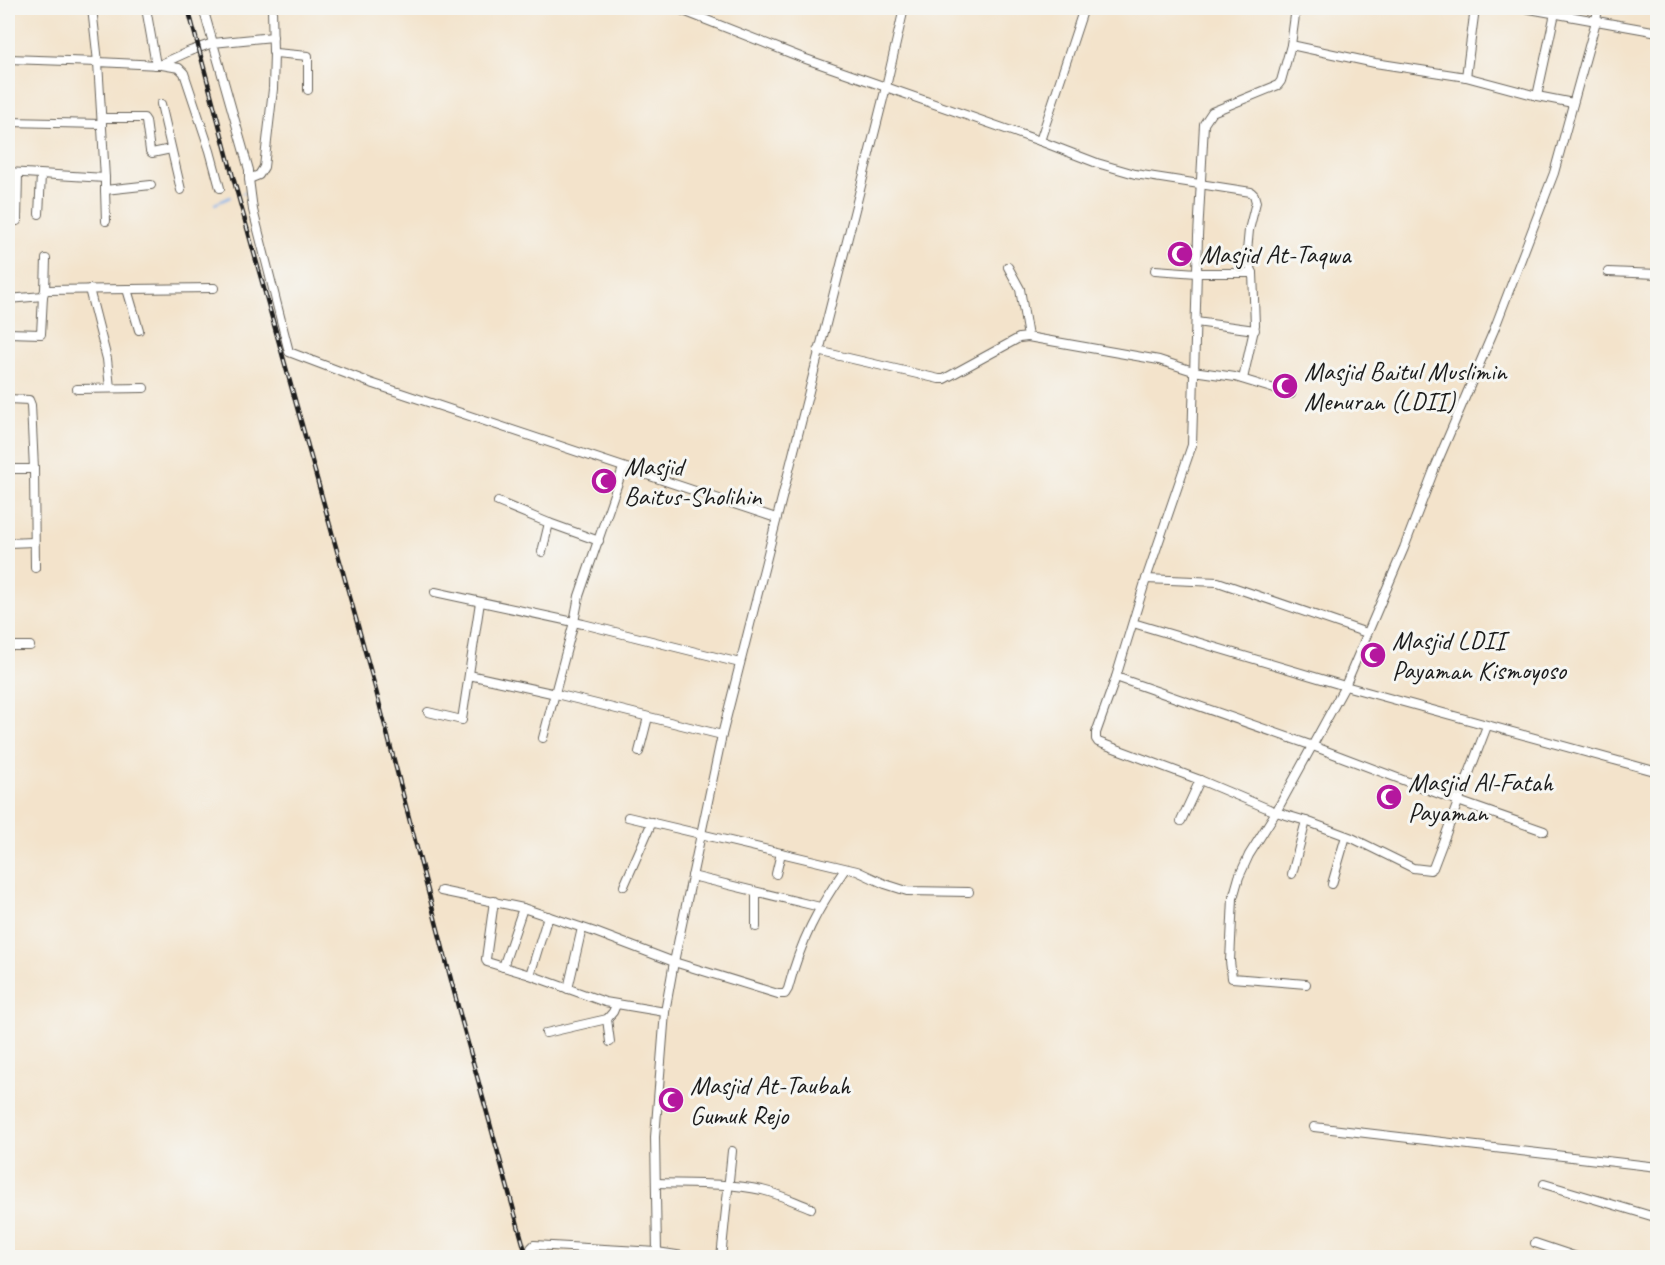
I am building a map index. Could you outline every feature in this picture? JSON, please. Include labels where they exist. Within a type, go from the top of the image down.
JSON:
[{"type":"street","points":[[92,8],[102,121],[105,220]]},
{"type":"street","points":[[146,8],[158,65]]},
{"type":"street","points":[[218,8],[203,10],[242,142],[249,170],[255,221],[289,352],[371,383],[776,518]]},
{"type":"street","points":[[249,179],[259,175],[264,167],[271,111],[274,52],[272,8]]},
{"type":"street","points":[[676,8],[803,58],[1040,141],[1097,164],[1117,170],[1201,185],[1245,190],[1254,195],[1256,202],[1249,230],[1247,251],[1248,261],[1254,273],[1255,330],[1243,379]]},
{"type":"street","points":[[657,1252],[655,1137],[665,1012],[674,962],[722,735],[904,8]]},
{"type":"street","points":[[1040,141],[1084,8]]},
{"type":"street","points":[[1296,8],[1291,45],[1278,85],[1212,112],[1203,129],[1192,445],[1146,579],[1096,733],[1096,740],[1276,812],[1346,836],[1413,868],[1430,870],[1434,868],[1487,726]]},
{"type":"street","points":[[1466,76],[1475,8]]},
{"type":"street","points":[[1524,8],[1658,32]]},
{"type":"street","points":[[1306,984],[1232,978],[1230,974],[1230,936],[1233,898],[1239,877],[1249,855],[1276,812],[1345,686],[1404,548],[1434,470],[1494,330],[1554,173],[1598,8]]},
{"type":"street","points":[[1537,96],[1555,13]]},
{"type":"street","points":[[158,65],[213,43],[273,37]]},
{"type":"street","points":[[1291,45],[1375,63],[1466,76],[1537,96],[1573,103]]},
{"type":"street","points":[[274,52],[308,56],[308,90]]},
{"type":"street","points":[[8,59],[158,65],[179,68],[184,73],[220,188]]},
{"type":"street","points":[[160,104],[181,190]]},
{"type":"street","points":[[8,122],[144,118],[150,152],[171,149]]},
{"type":"street","points":[[8,172],[105,178]]},
{"type":"street","points":[[17,221],[18,173]]},
{"type":"street","points":[[39,214],[41,175]]},
{"type":"street","points":[[105,190],[152,185]]},
{"type":"street","points":[[8,333],[41,334],[46,259]]},
{"type":"street","points":[[1008,267],[1020,289],[1028,337]]},
{"type":"street","points":[[1155,270],[1254,273]]},
{"type":"street","points":[[1608,272],[1658,274]]},
{"type":"street","points":[[8,298],[90,289],[214,288]]},
{"type":"street","points":[[90,289],[107,359],[110,388]]},
{"type":"street","points":[[127,289],[139,330]]},
{"type":"street","points":[[1196,322],[1255,330]]},
{"type":"street","points":[[818,351],[944,379],[1019,338],[1028,337],[1159,360],[1193,371],[1243,379],[1291,394]]},
{"type":"street","points":[[76,389],[144,388]]},
{"type":"street","points":[[8,399],[29,400],[31,403],[35,568]]},
{"type":"street","points":[[543,738],[579,596],[599,541],[608,506],[623,468]]},
{"type":"street","points":[[8,469],[34,469]]},
{"type":"street","points":[[498,502],[599,541]]},
{"type":"street","points":[[542,552],[549,523]]},
{"type":"street","points":[[8,543],[34,542]]},
{"type":"street","points":[[1146,579],[1218,582],[1367,633]]},
{"type":"street","points":[[435,592],[574,622],[740,663]]},
{"type":"street","points":[[428,712],[462,720],[480,602]]},
{"type":"street","points":[[1133,623],[1345,686],[1658,772]]},
{"type":"street","points":[[8,646],[30,646]]},
{"type":"street","points":[[469,675],[722,735]]},
{"type":"street","points":[[1116,677],[1545,831]]},
{"type":"street","points":[[639,752],[648,717]]},
{"type":"street","points":[[1181,821],[1200,780]]},
{"type":"street","points":[[628,817],[857,871],[907,891],[969,892]]},
{"type":"street","points":[[1292,874],[1306,821]]},
{"type":"street","points":[[624,886],[652,822]]},
{"type":"street","points":[[1332,884],[1346,836]]},
{"type":"street","points":[[776,874],[781,853]]},
{"type":"street","points":[[441,891],[524,908],[674,962],[778,994],[785,994],[800,948],[820,907],[845,869]]},
{"type":"street","points":[[692,876],[820,907]]},
{"type":"street","points":[[756,892],[756,927]]},
{"type":"street","points":[[494,902],[487,962],[616,1005],[665,1012]]},
{"type":"street","points":[[503,967],[524,908]]},
{"type":"street","points":[[530,975],[548,916]]},
{"type":"street","points":[[568,989],[582,928]]},
{"type":"street","points":[[546,1033],[607,1019],[616,1005]]},
{"type":"street","points":[[607,1019],[610,1042]]},
{"type":"street","points":[[1314,1127],[1658,1167]]},
{"type":"street","points":[[721,1257],[732,1150]]},
{"type":"street","points":[[656,1183],[729,1185],[755,1189],[811,1208]]},
{"type":"street","points":[[1544,1184],[1658,1218]]},
{"type":"street","points":[[1535,1243],[1580,1257]]},
{"type":"street","points":[[534,1257],[531,1248],[534,1245],[657,1252],[696,1257]]},
{"type":"waterway","points":[[215,204],[230,197]]},
{"type":"railway","points":[[188,8],[375,687],[462,1022],[527,1258]]},
{"type":"place","name":"Masjid At-Taqwa","points":[[1180,254]]},
{"type":"place","name":"Masjid Baitul Muslimin Menuran (LDII)","points":[[1285,386]]},
{"type":"place","name":"Masjid Baitus-Sholihin","points":[[604,481]]},
{"type":"place","name":"Masjid LDII Payaman Kismoyoso","points":[[1373,655]]},
{"type":"place","name":"Masjid Al-Fatah Payaman","points":[[1389,797]]},
{"type":"place","name":"Masjid At-Taubah Gumuk Rejo","points":[[671,1100]]}]
